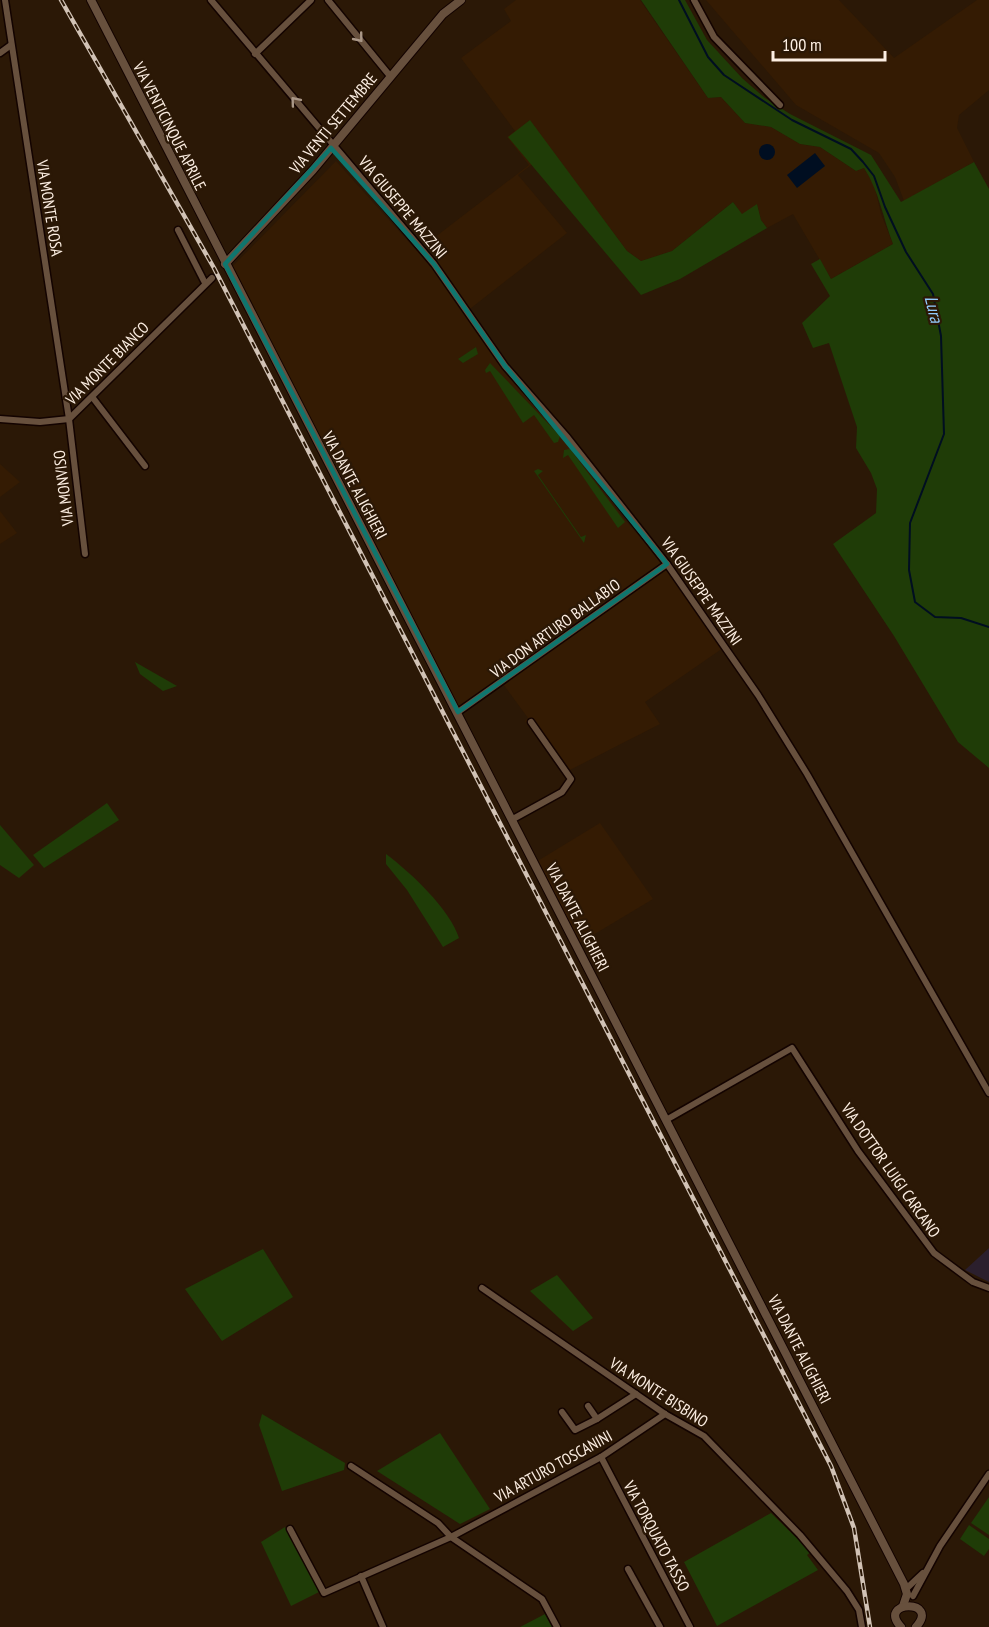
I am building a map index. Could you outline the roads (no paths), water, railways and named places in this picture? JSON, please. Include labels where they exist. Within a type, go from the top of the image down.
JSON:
[{"type":"street","name":"VIA MONTE ROSA","points":[[5,0],[69,419]]},
{"type":"street","name":"VIA VENTICINQUE APRILE","points":[[91,0],[225,264]]},
{"type":"street","name":"VIA GIUSEPPE MAZZINI","points":[[211,0],[434,264],[506,366],[577,449],[667,564],[758,695],[801,765],[989,1093]]},
{"type":"street","points":[[255,54],[310,0]]},
{"type":"street","points":[[328,0],[390,76]]},
{"type":"street","name":"VIA VENTI SETTEMBRE","points":[[225,264],[333,146],[443,14],[461,0]]},
{"type":"street","points":[[694,0],[714,37],[780,105]]},
{"type":"street","points":[[0,53],[11,45]]},
{"type":"street","points":[[178,230],[205,283]]},
{"type":"street","name":"VIA DANTE ALIGHIERI","points":[[225,264],[912,1596],[920,1613],[919,1625]]},
{"type":"street","name":"VIA MONTE BIANCO","points":[[0,419],[40,422],[69,419],[93,398],[212,278]]},
{"type":"street","points":[[93,398],[145,466]]},
{"type":"street","name":"VIA MONVISO","points":[[69,419],[85,554]]},
{"type":"street","name":"VIA DON ARTURO BALLABIO","points":[[458,712],[667,564]]},
{"type":"street","points":[[513,819],[562,792],[571,778],[531,722]]},
{"type":"street","name":"VIA DOTTOR LUIGI CARCANO","points":[[666,1120],[792,1048],[858,1151],[934,1253],[973,1282],[989,1288]]},
{"type":"street","name":"VIA MONTE BISBINO","points":[[482,1288],[665,1414],[704,1436],[800,1535],[849,1594],[859,1610],[862,1627]]},
{"type":"street","points":[[562,1412],[575,1430],[636,1394]]},
{"type":"street","points":[[588,1406],[597,1419]]},
{"type":"street","name":"VIA ARTURO TOSCANINI","points":[[290,1529],[324,1593],[451,1537],[601,1457],[665,1414]]},
{"type":"street","name":"VIA TORQUATO TASSO","points":[[601,1457],[690,1627]]},
{"type":"street","points":[[351,1466],[438,1523],[451,1537],[542,1599],[557,1627]]},
{"type":"street","points":[[912,1596],[923,1573],[989,1474]]},
{"type":"street","points":[[628,1569],[660,1627]]},
{"type":"street","points":[[892,1627],[898,1611],[903,1606],[906,1586],[923,1573]]},
{"type":"street","points":[[900,1575],[909,1580],[917,1578]]},
{"type":"street","points":[[361,1576],[383,1627]]},
{"type":"street","points":[[903,1606],[912,1605],[917,1608]]},
{"type":"street","points":[[896,1618],[901,1627]]},
{"type":"water","points":[[767,144],[775,152],[767,160],[759,152]]},
{"type":"water","points":[[815,153],[825,166],[797,188],[787,175]]},
{"type":"waterway","name":"Lura","points":[[679,0],[708,57],[724,75],[792,120],[851,149],[863,162],[874,176],[885,207],[906,252],[933,294],[941,336],[944,434],[910,523],[909,570],[915,602],[935,617],[961,618],[989,627]]},
{"type":"railway","points":[[61,0],[214,268],[831,1466],[854,1528],[870,1627]]}]
